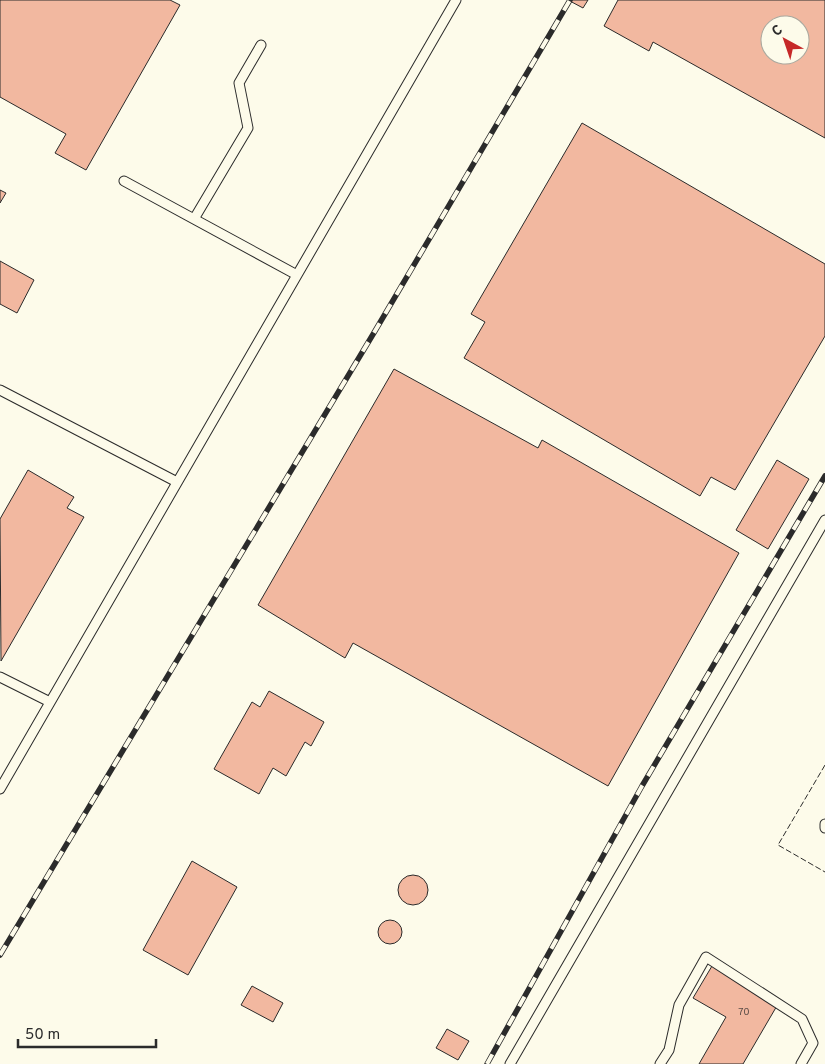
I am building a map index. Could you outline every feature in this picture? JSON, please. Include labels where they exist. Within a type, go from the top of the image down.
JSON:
[{"type":"lane","points":[[0,789],[456,0]]},
{"type":"lane","points":[[194,219],[248,128],[239,83],[261,45]]},
{"type":"lane","points":[[124,180],[297,275]]},
{"type":"lane","points":[[0,390],[177,482]]},
{"type":"lane","points":[[510,1064],[825,520]]},
{"type":"lane","points":[[0,677],[50,702]]},
{"type":"lane","points":[[660,1064],[669,1050],[679,1005],[706,957],[802,1019],[813,1043],[801,1064]]},
{"type":"building","points":[[0,0],[170,0],[180,5],[86,170],[55,153],[66,134],[0,97]]},
{"type":"building","points":[[568,0],[588,0],[583,8]]},
{"type":"building","points":[[618,0],[825,0],[825,138],[653,42],[649,51],[604,26]]},
{"type":"building","points":[[582,123],[825,264],[825,336],[735,490],[711,477],[700,496],[464,358],[485,322],[471,314]]},
{"type":"building","points":[[0,190],[6,193],[0,203]]},
{"type":"building","points":[[0,261],[34,280],[17,313],[0,304]]},
{"type":"building","points":[[394,369],[538,448],[542,440],[739,553],[608,786],[353,643],[345,658],[258,605]]},
{"type":"building","points":[[777,460],[809,479],[768,549],[736,530]]},
{"type":"building","points":[[28,470],[74,497],[67,508],[84,517],[1,661],[0,519]]},
{"type":"building","points":[[269,691],[324,722],[311,746],[305,742],[286,776],[273,768],[259,794],[214,769],[252,702],[260,707]]},
{"type":"building","points":[[192,861],[237,887],[188,975],[143,950]]},
{"type":"building","points":[[413,875],[423,880],[428,890],[423,900],[413,905],[403,900],[398,890],[403,880]]},
{"type":"building","points":[[390,920],[399,923],[402,932],[399,941],[390,944],[381,941],[378,932],[381,923]]},
{"type":"building","points":[[712,966],[778,1004],[743,1064],[699,1064],[726,1017],[693,998]]},
{"type":"building","points":[[252,986],[283,1003],[273,1022],[241,1005]]},
{"type":"building","points":[[447,1029],[469,1041],[458,1060],[436,1048]]},
{"type":"railway","points":[[0,955],[375,331],[570,0]]},
{"type":"railway","points":[[487,1064],[642,786],[825,476]]},
{"type":"fence","points":[[825,765],[778,845],[825,872]]}]
